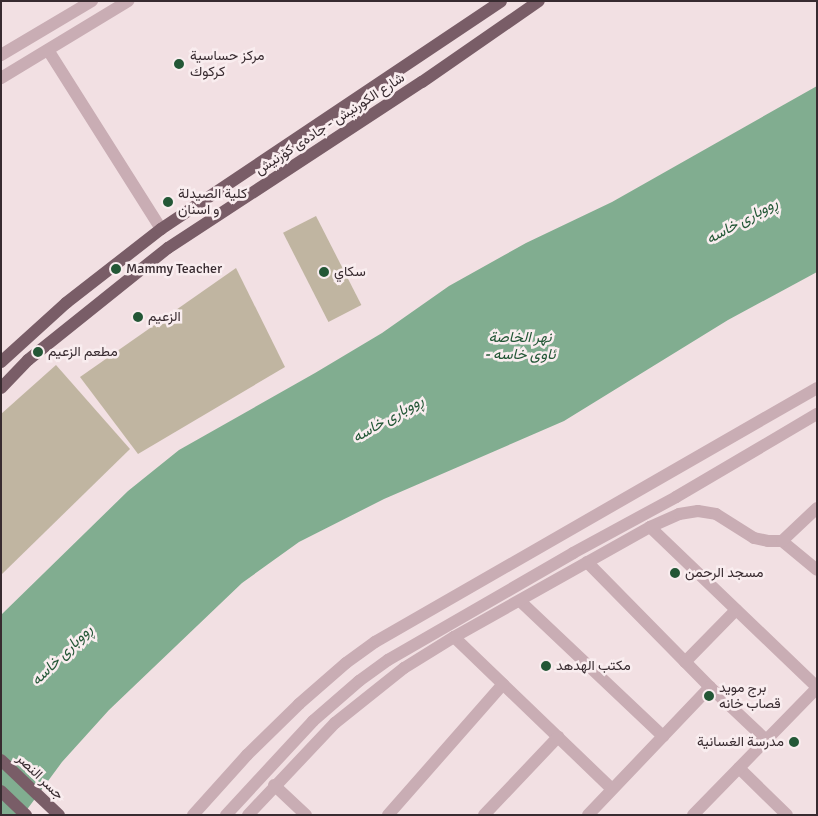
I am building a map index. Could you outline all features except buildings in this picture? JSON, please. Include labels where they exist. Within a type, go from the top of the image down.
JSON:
[{"type":"main road","name":"شارع الكورنيش - جادەی کۆرنیش","points":[[1,362],[66,302],[160,229],[501,1]]},
{"type":"main road","name":"شارع الكورنيش - جادەی کۆرنیش","points":[[1,388],[28,360],[168,248],[422,82],[538,1]]},
{"type":"main road","name":"جسر النصر","points":[[1,760],[59,815]]},
{"type":"main road","points":[[1,792],[26,815]]},
{"type":"street","points":[[1,55],[74,6],[92,1]]},
{"type":"street","points":[[1,78],[128,1]]},
{"type":"street","points":[[48,50],[160,229]]},
{"type":"street","points":[[193,815],[247,755],[299,704],[346,663],[375,642],[817,388]]},
{"type":"street","points":[[226,815],[314,721],[359,681],[388,660],[572,552],[676,498],[817,414]]},
{"type":"street","points":[[248,815],[313,743],[357,704],[404,668],[454,637],[650,527],[679,514],[698,510],[716,514],[754,538],[768,542],[782,541],[817,508]]},
{"type":"street","points":[[650,527],[817,687],[693,815]]},
{"type":"street","points":[[782,541],[817,570]]},
{"type":"street","points":[[587,562],[710,687],[766,740]]},
{"type":"street","points":[[520,601],[663,736]]},
{"type":"street","points":[[685,662],[736,610]]},
{"type":"street","points":[[454,637],[612,789]]},
{"type":"street","points":[[375,642],[388,660]]},
{"type":"street","points":[[388,815],[503,684]]},
{"type":"street","points":[[588,815],[710,687]]},
{"type":"street","points":[[484,815],[558,737]]},
{"type":"street","points":[[739,768],[787,815]]},
{"type":"street","points":[[274,785],[306,815]]},
{"type":"street","points":[[241,815],[249,790]]},
{"type":"shaded area","name":"سكاي","points":[[316,216],[361,305],[328,322],[283,233]]},
{"type":"shaded area","points":[[236,268],[285,367],[138,454],[80,377]]},
{"type":"shaded area","points":[[56,365],[130,449],[1,575],[1,414]]},
{"type":"water","name":"نهر الخاصة - ئاوی خاسە","points":[[817,86],[817,272],[728,320],[564,421],[384,499],[299,542],[242,583],[109,710],[62,762],[23,815],[1,815],[1,615],[128,491],[179,450],[382,333],[449,286],[526,243],[612,202]]},
{"type":"place","name":"مركز حساسية كركوك","points":[[179,64]]},
{"type":"place","name":"كلية الصيدلة و اسنان","points":[[168,202]]},
{"type":"place","name":"Mammy Teacher","points":[[116,269]]},
{"type":"place","name":"سكاي","points":[[324,272]]},
{"type":"place","name":"الزعيم","points":[[138,317]]},
{"type":"place","name":"مطعم الزعيم","points":[[38,352]]},
{"type":"place","name":"مسجد الرحمن","points":[[675,573]]},
{"type":"place","name":"مكتب الهدهد","points":[[546,666]]},
{"type":"place","name":"برج مويد قصاب خانه","points":[[709,696]]},
{"type":"place","name":"مدرسة الغسانية","points":[[794,742]]},
{"type":"water label","name":"ڕووباری خاسە","points":[[742,221]]},
{"type":"water label","name":"ڕووباری خاسە","points":[[388,419]]},
{"type":"water label","name":"ڕووباری خاسە","points":[[62,655]]}]
